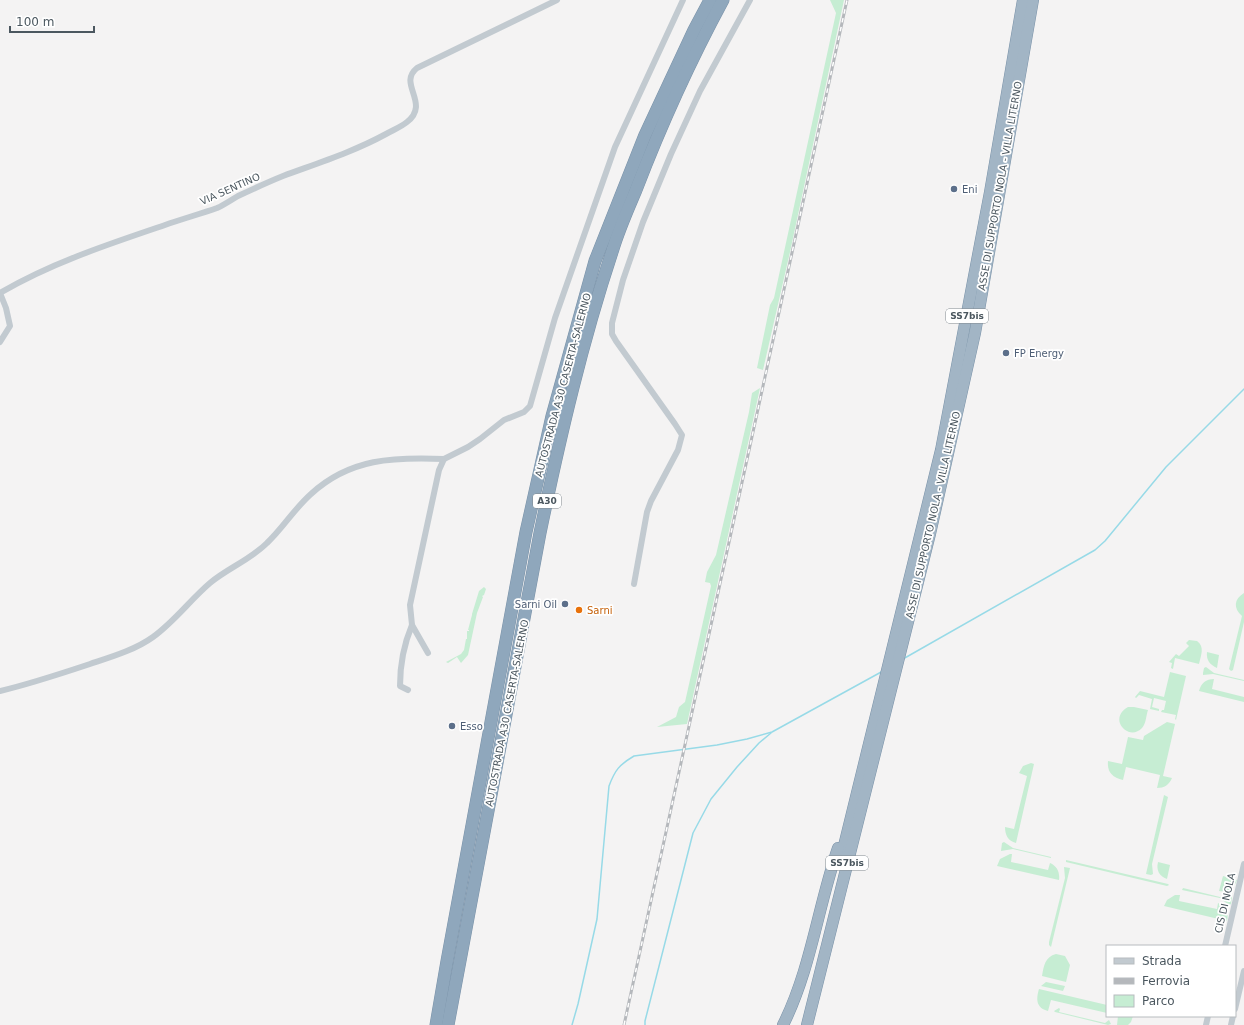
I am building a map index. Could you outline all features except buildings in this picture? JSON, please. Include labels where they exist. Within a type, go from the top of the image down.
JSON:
[{"type":"highway","name":"AUTOSTRADA A30 CASERTA-SALERNO","points":[[436,1025],[449,947],[526,532],[552,416],[596,261],[645,135],[694,30],[710,0]]},
{"type":"highway","name":"AUTOSTRADA A30 CASERTA-SALERNO","points":[[448,1025],[540,533],[576,372],[613,248],[656,138],[704,36],[723,0]]},
{"type":"highway","name":"ASSE DI SUPPORTO NOLA - VILLA LITERNO","points":[[807,1025],[902,628],[942,443],[990,192],[1023,0]]},
{"type":"highway","name":"ASSE DI SUPPORTO NOLA - VILLA LITERNO","points":[[902,628],[930,534],[975,333],[1033,0]]},
{"type":"highway","name":"ASSE DI SUPPORTO NOLA - VILLA LITERNO","points":[[800,1025],[857,794],[883,705]]},
{"type":"highway","points":[[783,1025],[806,965],[834,861],[857,794]]},
{"type":"street","name":"VIA SENTINO","points":[[0,293],[18,282],[82,255],[216,208],[244,193],[282,176],[337,157],[372,142],[406,123],[411,119],[416,111],[415,100],[410,83],[411,75],[417,68],[557,0]]},
{"type":"street","points":[[0,691],[25,685],[114,656],[136,647],[152,638],[184,610],[199,592],[212,581],[258,552],[268,543],[310,494],[337,475],[371,462],[405,459],[444,459],[480,440],[504,420],[524,412],[530,406],[555,318],[612,154],[644,81],[683,0]]},
{"type":"street","points":[[634,584],[647,512],[658,487],[678,450],[682,435],[676,424],[616,341],[612,334],[612,323],[623,280],[641,229],[671,154],[700,91],[750,0]]},
{"type":"street","points":[[0,293],[10,322],[10,326],[0,342]]},
{"type":"street","points":[[428,653],[412,625],[410,605],[435,486],[439,470],[444,459]]},
{"type":"street","points":[[408,690],[400,686],[400,674],[408,634],[412,625]]},
{"type":"street","name":"CIS DI NOLA","points":[[1225,945],[1244,864]]},
{"type":"street","points":[[1236,1005],[1244,971]]},
{"type":"green space","points":[[830,0],[844,0],[763,370],[757,368],[770,305],[774,298],[836,13]]},
{"type":"green space","points":[[760,388],[687,724],[657,727],[676,717],[679,707],[685,702],[711,586],[710,583],[705,582],[707,572],[716,555],[752,393]]},
{"type":"green space","points":[[484,587],[486,589],[484,595],[482,596],[483,597],[477,613],[468,655],[461,663],[457,657],[448,663],[446,662],[461,654],[464,650],[467,639],[467,631],[469,631],[472,614],[479,591]]},
{"type":"green space","points":[[1244,593],[1244,622],[1233,670],[1231,671],[1229,669],[1242,616],[1237,610],[1236,604],[1238,598]]},
{"type":"green space","points":[[1189,640],[1197,641],[1201,646],[1202,651],[1199,664],[1175,658],[1173,669],[1171,668],[1172,663],[1169,662],[1176,654],[1179,656],[1189,646],[1186,643]]},
{"type":"green space","points":[[1207,652],[1219,655],[1217,668],[1209,662]]},
{"type":"green space","points":[[1206,667],[1214,673],[1244,681],[1213,674],[1203,675],[1204,668]]},
{"type":"green space","points":[[1170,672],[1186,676],[1176,720],[1176,715],[1161,712],[1164,710],[1166,701],[1154,698],[1152,707],[1159,709],[1159,711],[1150,709],[1152,699],[1139,695],[1136,698],[1135,697],[1140,691],[1164,697]]},
{"type":"green space","points":[[1214,679],[1212,689],[1244,697],[1244,702],[1199,691],[1204,682]]},
{"type":"green space","points":[[1128,707],[1148,710],[1142,728],[1137,732],[1126,731],[1120,723],[1122,712]]},
{"type":"green space","points":[[1167,722],[1175,724],[1163,776],[1172,778],[1168,784],[1164,787],[1157,788],[1160,775],[1126,767],[1123,780],[1111,774],[1108,768],[1108,761],[1122,764],[1128,737],[1143,740],[1144,736]]},
{"type":"green space","points":[[1031,763],[1034,764],[1016,843],[1011,841],[1008,837],[1005,827],[1014,829],[1027,776],[1019,773],[1023,766]]},
{"type":"green space","points":[[1164,795],[1168,797],[1152,864],[1153,874],[1151,875],[1146,874]]},
{"type":"green space","points":[[1004,842],[1013,848],[1051,858],[1013,849],[1001,851],[1002,843]]},
{"type":"green space","points":[[1012,854],[1011,862],[1048,870],[1050,863],[1052,864],[1058,870],[1059,880],[997,866],[1000,859]]},
{"type":"green space","points":[[1066,860],[1169,885],[1167,886],[1066,862]]},
{"type":"green space","points":[[1158,862],[1170,865],[1167,879],[1159,872],[1157,868]]},
{"type":"green space","points":[[1064,867],[1070,868],[1051,947],[1049,942],[1065,878]]},
{"type":"green space","points":[[1223,876],[1237,880],[1234,886],[1230,889],[1219,891]]},
{"type":"green space","points":[[1183,888],[1220,897],[1231,895],[1231,904],[1229,905],[1220,898],[1182,890]]},
{"type":"green space","points":[[1175,895],[1180,895],[1179,901],[1217,909],[1218,903],[1221,904],[1228,915],[1227,921],[1164,906],[1167,900]]},
{"type":"green space","points":[[1056,954],[1065,956],[1070,965],[1066,982],[1042,976],[1047,959]]},
{"type":"green space","points":[[1046,982],[1065,986],[1063,991],[1041,986]]},
{"type":"green space","points":[[1039,989],[1106,1005],[1106,1013],[1051,1000],[1048,1011],[1041,1008],[1037,1000]]},
{"type":"green space","points":[[1059,1008],[1059,1012],[1105,1023],[1109,1020],[1111,1024],[1108,1025],[1054,1011]]},
{"type":"green space","points":[[1118,1017],[1133,1017],[1128,1025],[1117,1025]]},
{"type":"waterway","points":[[903,659],[1095,550],[1105,541],[1166,467],[1244,389]]},
{"type":"waterway","points":[[572,1025],[597,919],[609,786],[618,768],[634,756],[717,745],[772,732],[883,671]]},
{"type":"waterway","points":[[645,1025],[693,833],[711,799],[737,767],[759,743],[771,733]]},
{"type":"railway","points":[[624,1025],[847,0]]},
{"type":"place","name":"Eni","points":[[954,189]]},
{"type":"place","name":"FP Energy","points":[[1006,353]]},
{"type":"place","name":"Sarni Oil","points":[[565,604]]},
{"type":"place","name":"Sarni","points":[[579,610]]},
{"type":"place","name":"Esso","points":[[452,726]]}]
